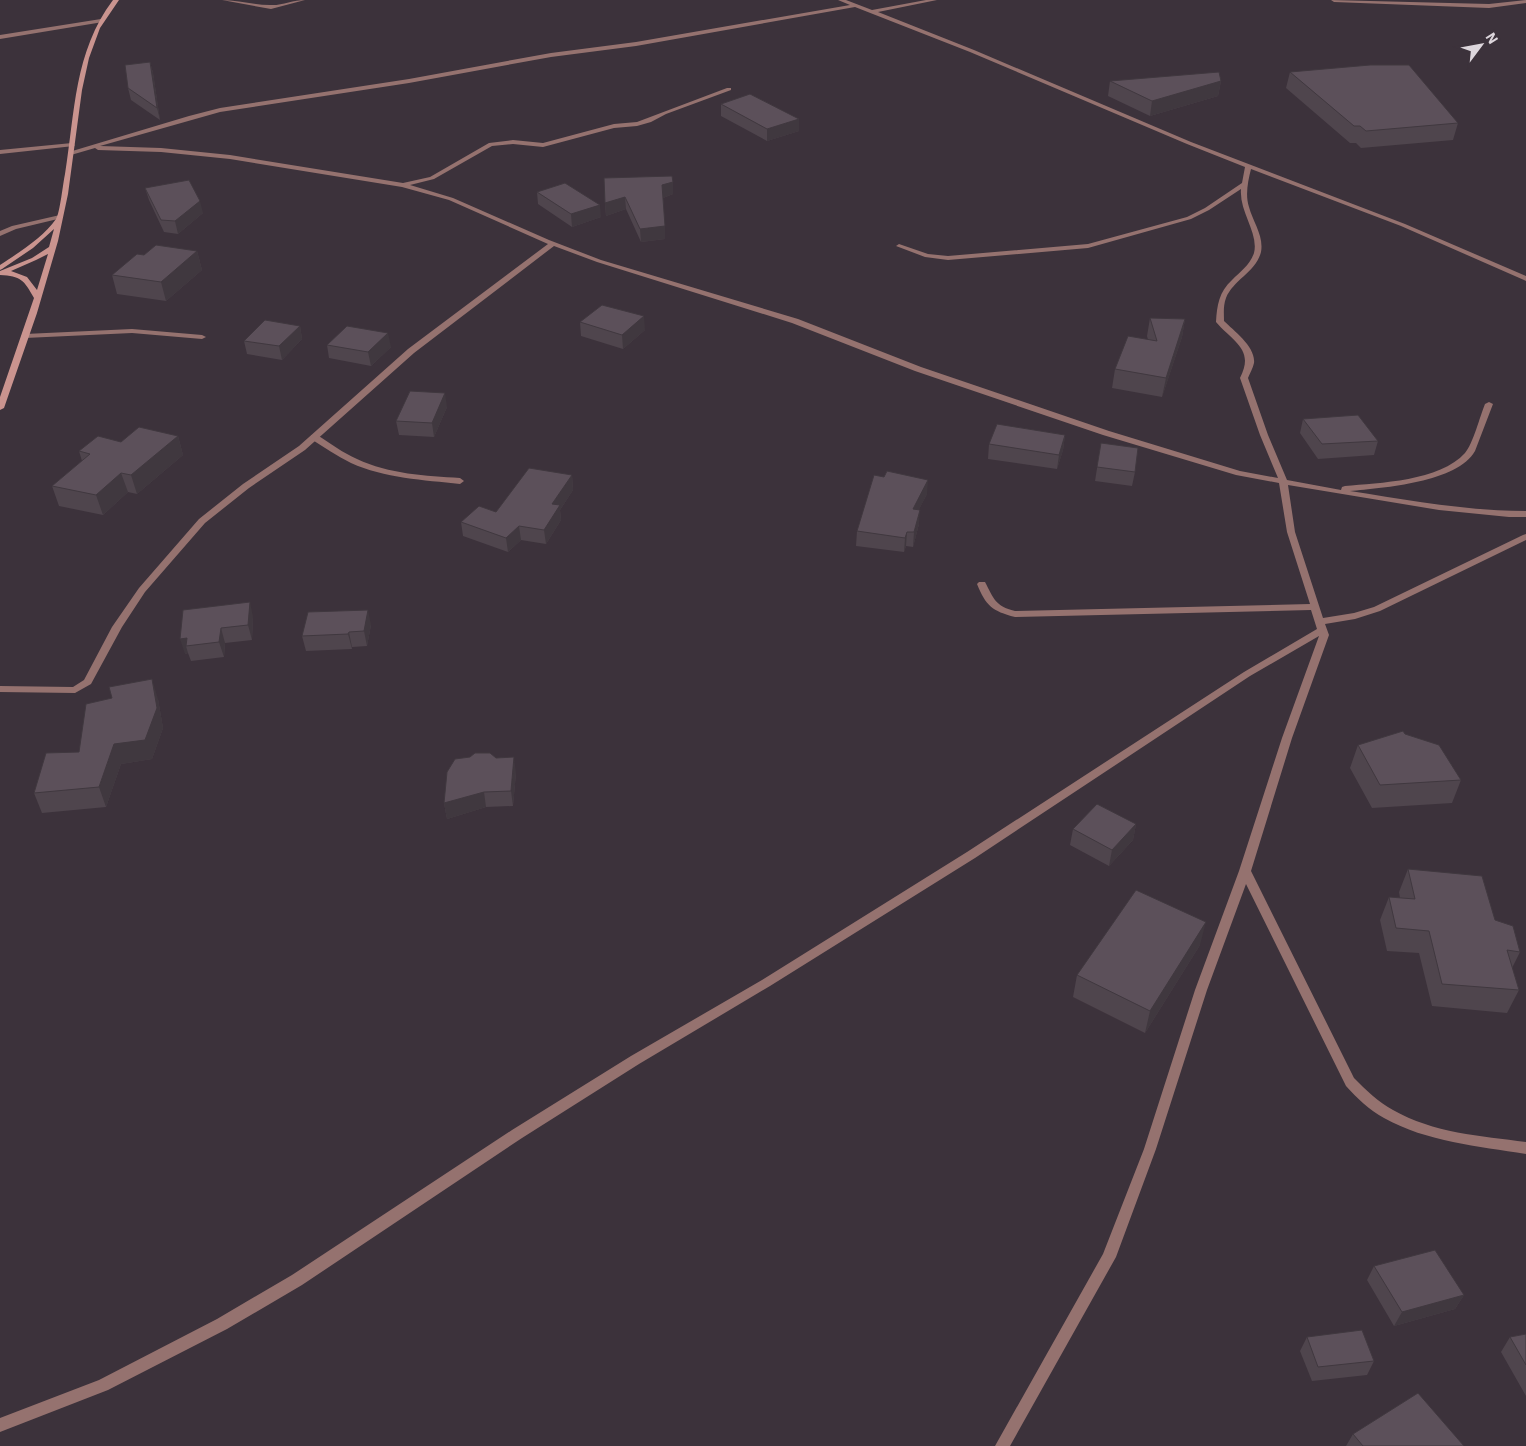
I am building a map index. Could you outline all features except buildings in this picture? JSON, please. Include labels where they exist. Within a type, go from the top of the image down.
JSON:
[{"type":"main road","points":[[0,408],[25,336],[60,216],[82,70],[91,40],[101,21],[116,0]]},
{"type":"main road","points":[[0,268],[31,248],[48,233],[60,216]]},
{"type":"main road","points":[[0,273],[34,259],[52,248]]},
{"type":"main road","points":[[0,273],[12,272],[24,276],[31,284],[37,297]]},
{"type":"street","points":[[225,0],[271,7],[302,0]]},
{"type":"street","points":[[841,0],[972,51],[1064,91],[1248,166],[1403,226],[1526,279]]},
{"type":"street","points":[[871,12],[934,0]]},
{"type":"street","points":[[1334,0],[1488,6],[1526,1]]},
{"type":"street","points":[[71,153],[220,110],[374,87],[551,55],[636,44],[854,6]]},
{"type":"street","points":[[0,37],[101,21]]},
{"type":"street","points":[[403,185],[432,178],[491,144],[513,142],[543,145],[614,126],[643,123],[664,113],[729,89]]},
{"type":"street","points":[[0,152],[72,145]]},
{"type":"street","points":[[90,147],[161,150],[230,157],[403,185],[451,199],[599,261],[795,322],[918,369],[1106,433],[1239,473],[1326,490],[1440,507],[1526,514]]},
{"type":"street","points":[[1002,1446],[1109,1257],[1150,1149],[1201,990],[1245,871],[1287,738],[1324,635],[1291,532],[1283,482],[1244,378],[1250,365],[1250,357],[1220,322],[1222,299],[1226,291],[1256,256],[1258,249],[1244,201],[1248,166]]},
{"type":"street","points":[[900,246],[927,256],[948,258],[1083,247],[1188,218],[1207,209],[1245,184]]},
{"type":"street","points":[[0,234],[14,227],[60,216]]},
{"type":"street","points":[[0,689],[75,690],[82,687],[88,682],[117,627],[142,590],[202,521],[246,486],[314,437],[411,351],[553,243]]},
{"type":"street","points":[[25,336],[132,331],[202,337]]},
{"type":"street","points":[[1326,490],[1383,486],[1413,480],[1445,470],[1470,453],[1489,404]]},
{"type":"street","points":[[314,437],[354,460],[372,467],[408,475],[460,481]]},
{"type":"street","points":[[0,1425],[103,1385],[222,1324],[297,1280],[518,1134],[635,1060],[766,983],[971,855],[1321,626],[1377,609],[1526,537]]},
{"type":"street","points":[[982,584],[989,602],[994,607],[1015,614],[1314,607]]},
{"type":"street","points":[[1245,871],[1350,1082],[1362,1096],[1380,1110],[1402,1121],[1434,1132],[1526,1148]]}]
